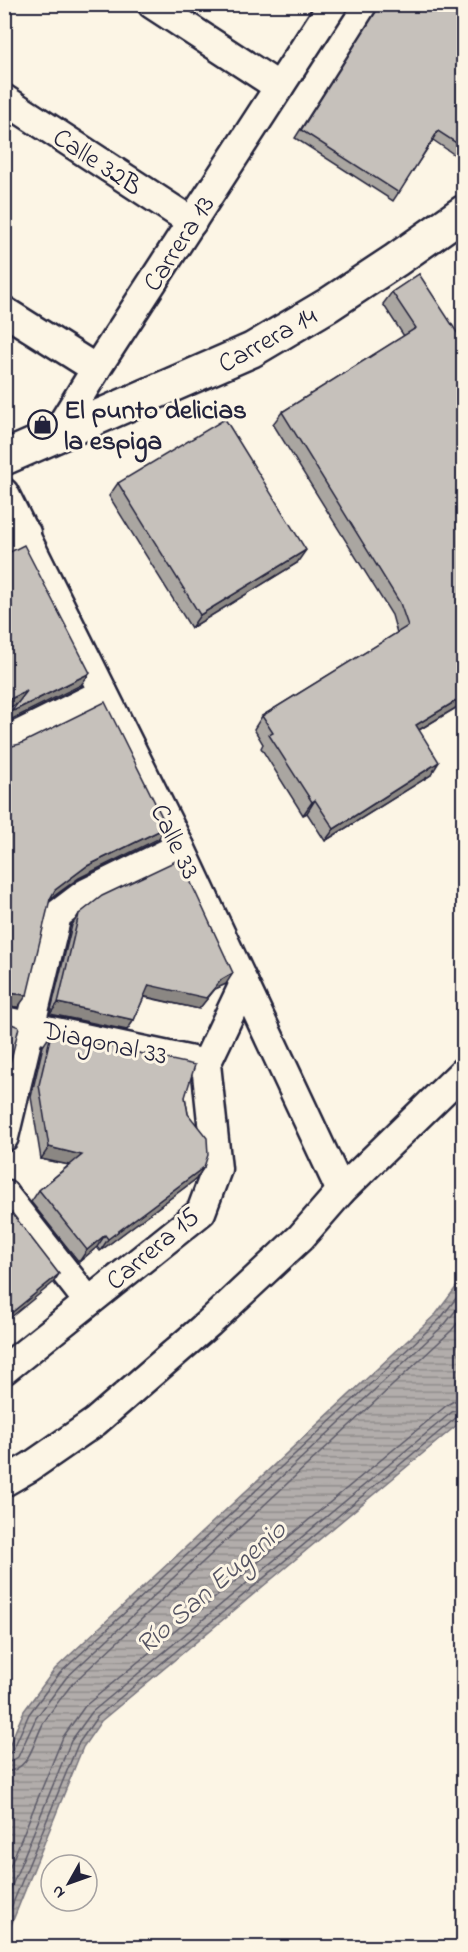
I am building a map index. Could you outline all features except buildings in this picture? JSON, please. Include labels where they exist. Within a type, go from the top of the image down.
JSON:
[{"type":"main road","name":"Carrera 14","points":[[54,437],[252,350],[328,305],[464,212]]},
{"type":"main road","points":[[4,458],[54,437]]},
{"type":"street","points":[[153,4],[279,87]]},
{"type":"street","name":"Carrera 13","points":[[54,437],[333,4]]},
{"type":"street","name":"Calle 32B","points":[[4,99],[192,222]]},
{"type":"street","points":[[4,311],[96,369]]},
{"type":"street","name":"Calle 33","points":[[4,493],[15,539],[103,693],[180,847],[341,1191]]},
{"type":"street","points":[[4,742],[103,693]]},
{"type":"street","points":[[4,1137],[17,1023],[57,915],[86,893],[180,847]]},
{"type":"street","points":[[206,1064],[244,984]]},
{"type":"street","name":"Diagonal 33","points":[[17,1023],[206,1064]]},
{"type":"street","name":"Carrera 15","points":[[4,1370],[201,1212],[217,1169],[206,1064]]},
{"type":"street","points":[[4,1482],[95,1422],[209,1323],[301,1237],[341,1191],[464,1071]]},
{"type":"street","points":[[4,1194],[88,1301]]},
{"type":"water","name":"Río San Eugenio","points":[[463,1278],[463,1420],[101,1721],[83,1747],[5,1940],[5,1755],[24,1711],[55,1669],[436,1314]]},
{"type":"place","name":"El punto delicias la espiga","points":[[43,425]]}]
